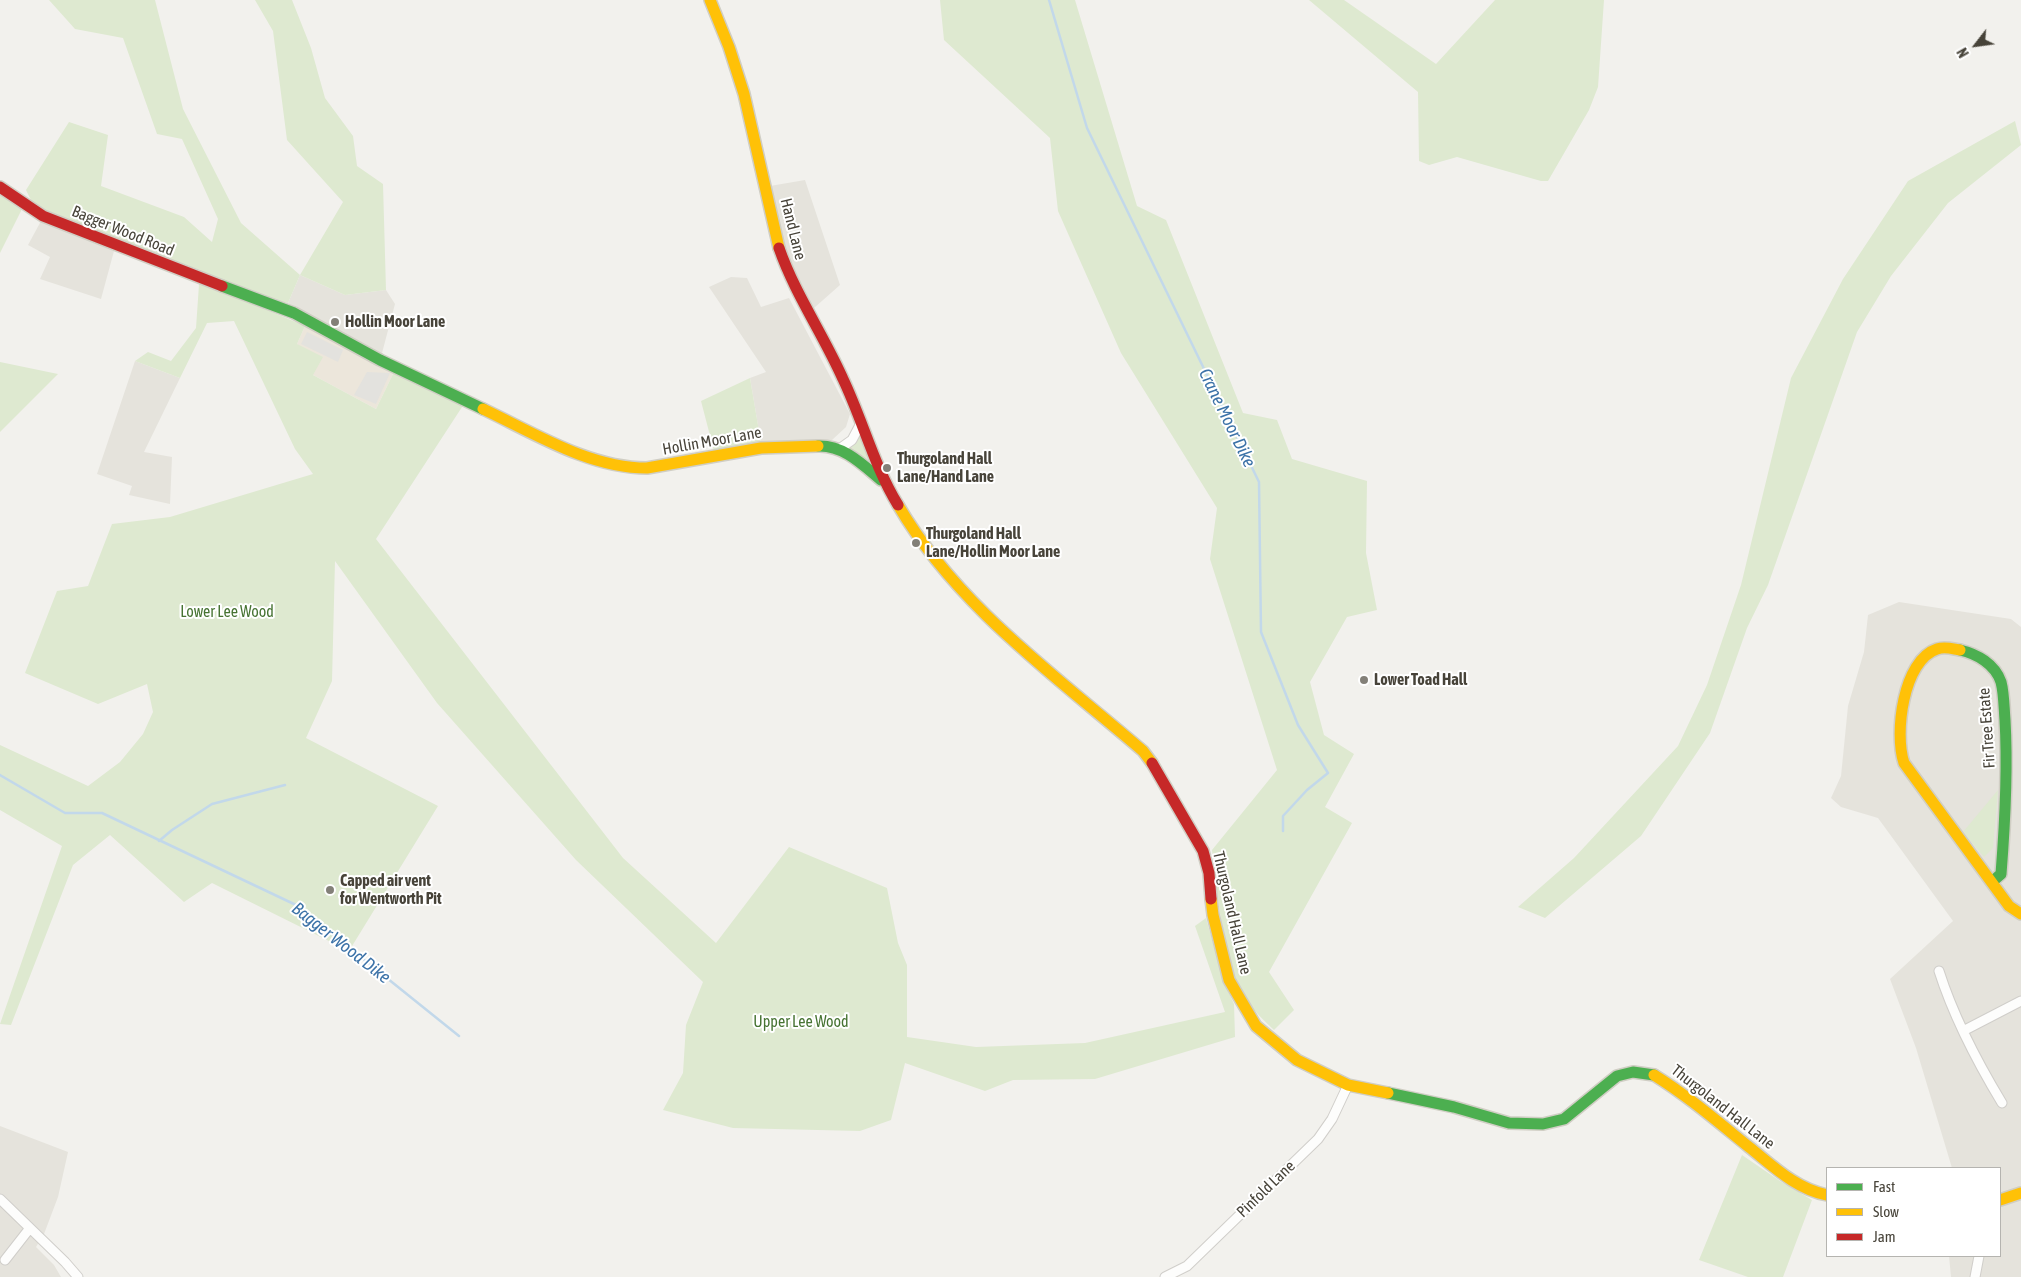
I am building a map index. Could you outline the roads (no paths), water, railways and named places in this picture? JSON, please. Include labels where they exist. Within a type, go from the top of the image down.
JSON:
[{"type":"street","name":"Hand Lane","points":[[710,0],[730,47],[744,94],[779,250],[795,288],[828,345],[885,484]]},
{"type":"street","name":"Bagger Wood Road","points":[[0,187],[44,216],[239,294]]},
{"type":"street","name":"Hollin Moor Lane","points":[[239,294],[294,313],[380,360],[572,451],[607,463],[628,468],[646,468],[761,448],[825,446],[850,454],[885,484]]},
{"type":"street","points":[[838,450],[852,440],[861,423]]},
{"type":"street","name":"Thurgoland Hall Lane","points":[[885,484],[904,516],[946,574],[976,606],[1143,751],[1158,770],[1202,851],[1209,873],[1213,915],[1229,980],[1251,1019],[1297,1060],[1348,1085],[1454,1107],[1508,1123],[1543,1124],[1564,1119],[1617,1076],[1633,1072],[1654,1075],[1681,1092],[1788,1178],[1812,1192],[1826,1195]]},
{"type":"street","name":"Fir Tree Estate","points":[[1993,881],[2001,874],[2005,829],[2007,779],[2001,682],[1995,669],[1984,659],[1969,652],[1948,648],[1935,649],[1922,658],[1914,670],[1900,720],[1899,746],[1904,763],[2010,906],[2021,914]]},
{"type":"street","points":[[1939,971],[1947,999],[1968,1045],[2002,1103]]},
{"type":"street","points":[[1963,1031],[2021,1001]]},
{"type":"street","name":"Pinfold Lane","points":[[1165,1277],[1187,1266],[1318,1139],[1332,1119],[1348,1085]]},
{"type":"street","points":[[2001,1200],[2021,1193]]},
{"type":"street","points":[[0,1199],[66,1262],[78,1277]]},
{"type":"street","points":[[5,1260],[30,1228]]},
{"type":"street","points":[[1975,1277],[1979,1257]]},
{"type":"waterway","name":"Crane Moor Dike","points":[[1049,0],[1087,128],[1259,482],[1261,632],[1298,725],[1328,773],[1307,790],[1283,816],[1283,831]]},
{"type":"waterway","name":"Bagger Wood Dike","points":[[0,775],[65,813],[102,813],[296,905],[459,1036]]},
{"type":"waterway","name":"Bagger Wood Dike","points":[[159,841],[172,830],[212,804],[285,785]]},
{"type":"place","name":"Hollin Moor Lane","points":[[335,322]]},
{"type":"place","name":"Thurgoland Hall Lane/Hand Lane","points":[[887,468]]},
{"type":"place","name":"Thurgoland Hall Lane/Hollin Moor Lane","points":[[916,543]]},
{"type":"place","name":"Lower Toad Hall","points":[[1364,680]]},
{"type":"place","name":"Capped air vent for Wentworth Pit","points":[[330,890]]},
{"type":"park label","name":"Lower Lee Wood","points":[[227,612]]},
{"type":"park label","name":"Upper Lee Wood","points":[[801,1022]]}]
